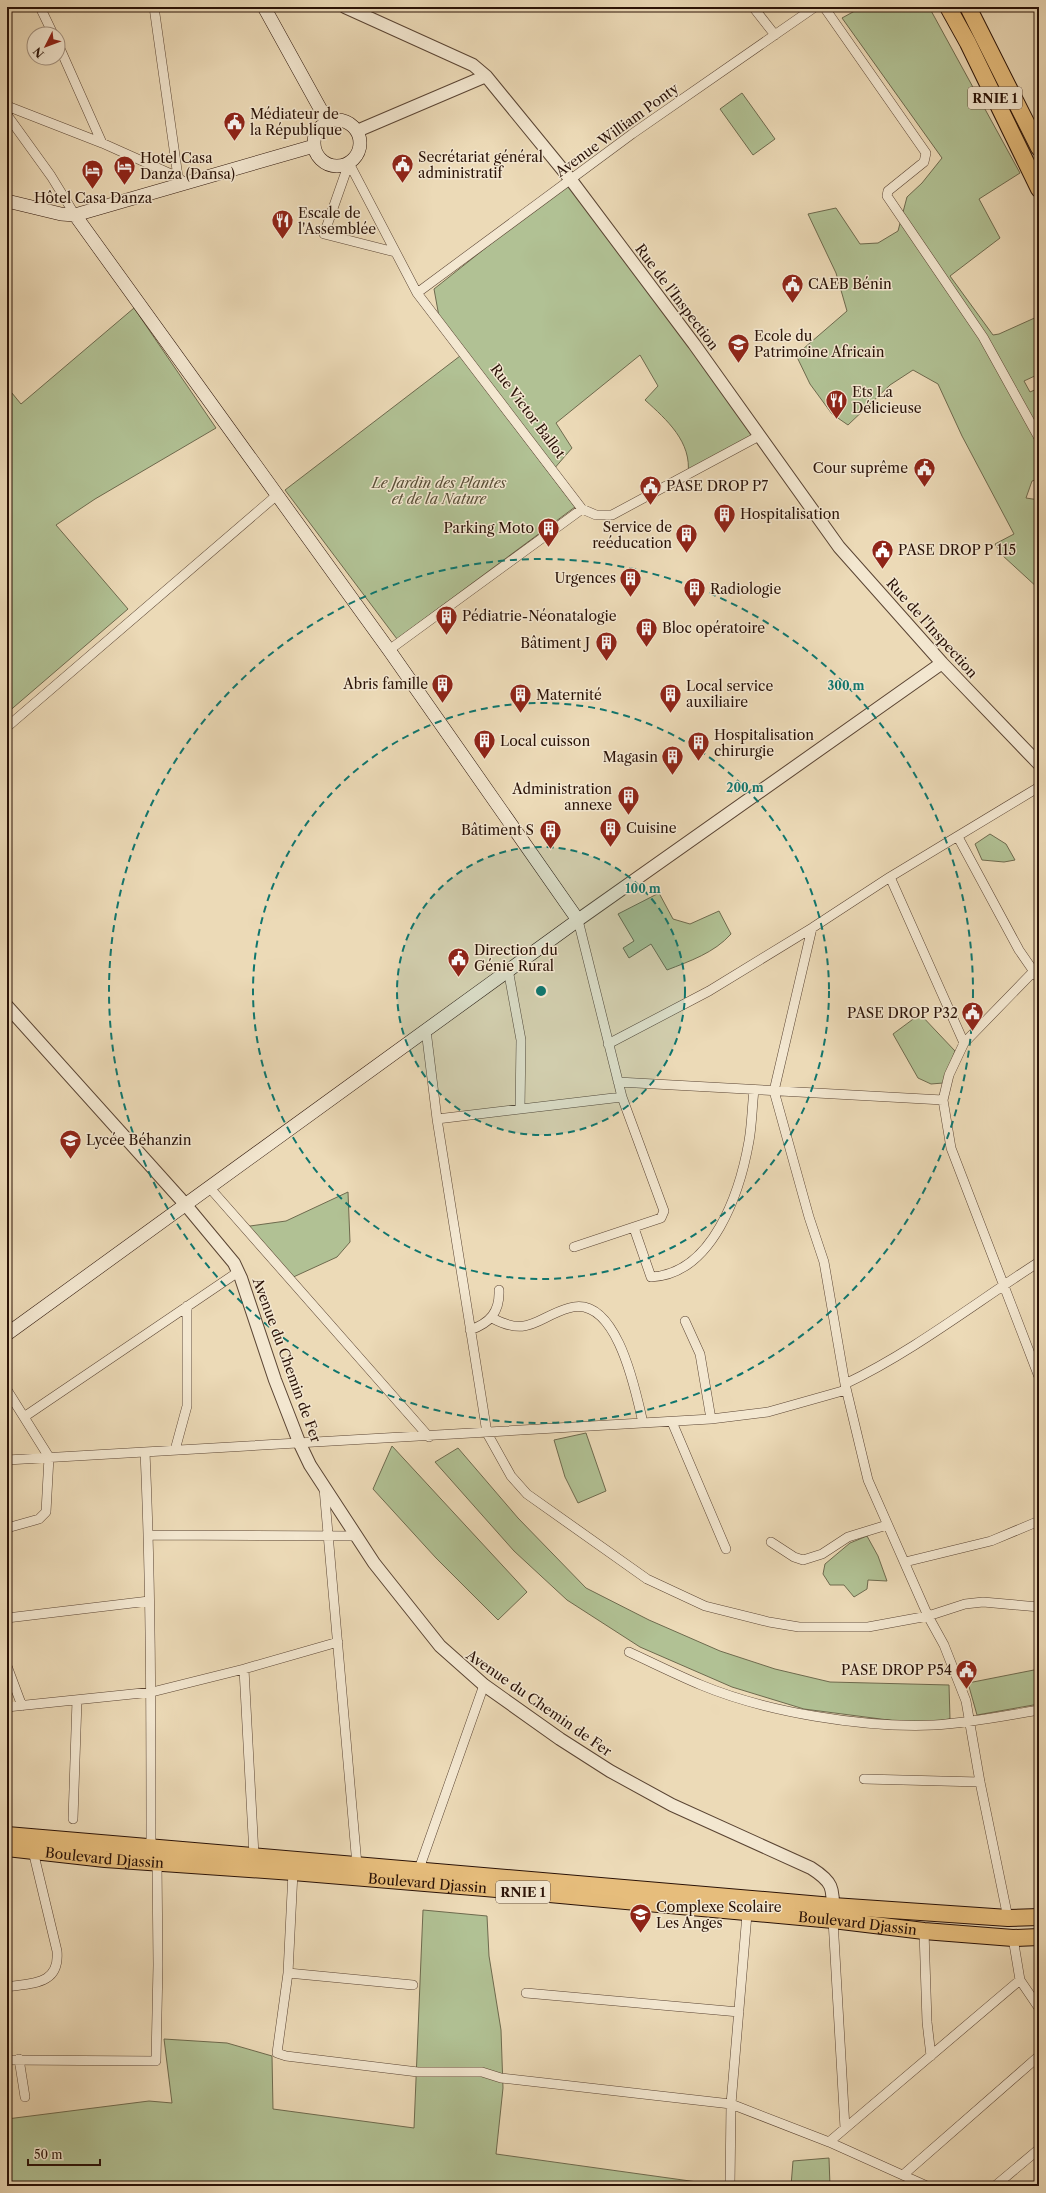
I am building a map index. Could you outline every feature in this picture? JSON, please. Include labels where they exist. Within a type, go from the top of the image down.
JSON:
[{"type":"highway","name":"RNIE 1","points":[[948,7],[968,43],[1039,189]]},
{"type":"highway","name":"RNIE 1","points":[[968,7],[1039,148]]},
{"type":"highway","name":"Boulevard Djassin","points":[[7,1835],[419,1869],[833,1913],[924,1931],[1013,1938],[1039,1937]]},
{"type":"highway","name":"Boulevard Djassin","points":[[7,1848],[105,1860],[157,1862],[293,1872],[747,1914],[833,1913],[1008,1918],[1039,1917]]},
{"type":"main road","points":[[264,7],[327,121]]},
{"type":"main road","points":[[327,121],[344,121],[357,131],[360,147],[357,154],[349,163],[338,166],[327,164],[318,157],[314,146],[316,132],[327,121]]},
{"type":"main road","points":[[7,201],[60,214],[75,215],[182,181],[314,146]]},
{"type":"main road","points":[[7,1334],[508,969],[578,920],[389,650],[75,215]]},
{"type":"street","points":[[40,7],[49,26]]},
{"type":"street","points":[[154,7],[182,181]]},
{"type":"street","name":"Rue de l'Inspection","points":[[345,7],[473,65],[486,76],[571,180],[694,344],[839,547],[942,663],[1039,764]]},
{"type":"street","points":[[753,7],[775,35]]},
{"type":"street","name":"Avenue William Ponty","points":[[417,292],[632,134],[815,7]]},
{"type":"street","points":[[824,7],[926,153],[924,162],[888,191],[887,196],[984,337],[1039,438]]},
{"type":"street","points":[[66,62],[102,143]]},
{"type":"street","points":[[357,131],[486,76]]},
{"type":"street","points":[[7,106],[102,143],[182,181]]},
{"type":"street","points":[[7,115],[51,176],[75,215]]},
{"type":"street","points":[[349,163],[324,234],[395,252]]},
{"type":"street","name":"Rue Victor Ballot","points":[[349,163],[417,292],[582,509]]},
{"type":"street","points":[[389,650],[582,509],[604,516],[612,515],[759,436]]},
{"type":"street","points":[[7,727],[277,495]]},
{"type":"street","points":[[574,1247],[661,1218],[664,1211],[622,1097],[578,920],[942,663]]},
{"type":"street","points":[[608,1044],[709,991],[812,928],[890,877],[1039,787]]},
{"type":"street","points":[[958,837],[1019,950],[1036,975],[964,1043],[949,1075],[943,1100],[951,1148],[1039,1377]]},
{"type":"street","points":[[890,877],[964,1043]]},
{"type":"street","points":[[812,928],[774,1091],[808,1217],[824,1262],[846,1387],[868,1480],[928,1616],[961,1684],[970,1722],[980,1782],[1008,1918]]},
{"type":"street","points":[[508,969],[521,1040],[520,1109]]},
{"type":"street","name":"Avenue du Chemin de Fer","points":[[7,1006],[185,1204],[234,1263],[275,1380],[299,1442],[324,1488],[355,1536],[391,1587],[440,1646],[484,1685],[560,1739],[644,1790],[811,1868],[826,1878],[831,1886],[833,1913]]},
{"type":"street","points":[[426,1030],[437,1119],[470,1330],[488,1433],[511,1476],[527,1494],[647,1579],[705,1606],[769,1622],[799,1627],[868,1627],[928,1616],[965,1604],[983,1602],[1039,1607]]},
{"type":"street","points":[[618,1082],[943,1100]]},
{"type":"street","points":[[634,1228],[651,1277],[677,1270],[701,1253],[714,1237],[723,1221],[733,1200],[744,1167],[750,1140],[754,1090]]},
{"type":"street","points":[[437,1119],[622,1097]]},
{"type":"street","points":[[208,1187],[429,1436]]},
{"type":"street","points":[[7,1460],[299,1442],[672,1422],[768,1412],[846,1387],[925,1339],[1039,1262]]},
{"type":"street","points":[[24,1417],[238,1272]]},
{"type":"street","points":[[470,1330],[480,1327],[492,1318],[498,1305],[499,1290]]},
{"type":"street","points":[[175,1450],[187,1406],[188,1306]]},
{"type":"street","points":[[492,1318],[505,1325],[520,1327],[538,1323],[568,1308],[578,1306],[587,1308],[605,1322],[619,1342],[632,1375],[643,1423]]},
{"type":"street","points":[[685,1321],[700,1354],[711,1419]]},
{"type":"street","points":[[7,1390],[49,1457],[46,1512],[39,1519],[7,1528]]},
{"type":"street","points":[[672,1422],[726,1549]]},
{"type":"street","points":[[145,1452],[149,1535],[149,1601],[152,1692],[151,1847]]},
{"type":"street","points":[[324,1488],[357,1865]]},
{"type":"street","points":[[905,1562],[991,1541],[1039,1521]]},
{"type":"street","points":[[771,1542],[794,1557],[803,1560],[822,1554],[848,1537],[887,1525]]},
{"type":"street","points":[[149,1535],[355,1536]]},
{"type":"street","points":[[7,1618],[149,1601]]},
{"type":"street","points":[[7,1707],[152,1692],[244,1669],[338,1642]]},
{"type":"street","points":[[629,1652],[701,1685],[736,1697],[789,1711],[828,1718],[883,1723],[932,1725],[970,1722],[1039,1710]]},
{"type":"street","points":[[7,1666],[22,1706]]},
{"type":"street","points":[[244,1669],[254,1855]]},
{"type":"street","points":[[419,1869],[484,1685]]},
{"type":"street","points":[[74,1819],[77,1700]]},
{"type":"street","points":[[864,1778],[980,1782]]},
{"type":"street","points":[[7,1987],[44,1981],[51,1975],[56,1967],[57,1951],[33,1850]]},
{"type":"street","points":[[14,2060],[156,2061],[158,1966],[157,1862]]},
{"type":"street","points":[[293,1872],[288,1973],[277,2053],[286,2056],[418,2072],[482,2072],[501,2078],[731,2104],[829,2142],[926,2186]]},
{"type":"street","points":[[833,1913],[845,2128]]},
{"type":"street","points":[[730,2186],[731,2104],[747,1914]]},
{"type":"street","points":[[924,1931],[927,2022],[931,2056]]},
{"type":"street","points":[[1013,1938],[1020,1980],[1039,2008]]},
{"type":"street","points":[[288,1973],[413,1985]]},
{"type":"street","points":[[829,2142],[1020,1980]]},
{"type":"street","points":[[526,1993],[739,2012]]},
{"type":"street","points":[[7,2052],[14,2060],[25,2097]]},
{"type":"street","points":[[903,2175],[1039,2056]]},
{"type":"street","points":[[844,2110],[858,2118]]},
{"type":"street","points":[[995,2186],[1039,2149]]},
{"type":"green space","points":[[862,7],[929,7],[1020,173],[979,199],[1000,238],[950,276],[993,335],[999,334],[1039,316],[1039,374],[1024,381],[1030,392],[1039,388],[1039,479],[1032,481],[1026,498],[1039,500],[1039,589],[1002,555],[995,544],[1014,534],[962,436],[938,384],[913,370],[890,385],[848,425],[832,414],[810,384],[796,355],[847,311],[836,273],[808,214],[836,208],[860,244],[878,243],[898,231],[907,197],[922,183],[942,158],[842,18]]},
{"type":"green space","points":[[742,93],[775,139],[753,155],[720,109]]},
{"type":"green space","name":"Le Jardin des Plantes et de la Nature","points":[[571,180],[759,436],[688,474],[688,462],[682,442],[676,432],[662,416],[645,400],[658,386],[640,355],[556,423],[572,448],[553,470],[440,322],[434,289]]},
{"type":"green space","points":[[134,308],[216,428],[95,499],[56,525],[128,609],[7,713],[7,387],[21,404]]},
{"type":"green space","name":"Le Jardin des Plantes et de la Nature","points":[[460,356],[575,507],[397,639],[285,490]]},
{"type":"green space","points":[[990,834],[1006,844],[1015,860],[1004,862],[982,860],[975,844]]},
{"type":"green space","points":[[659,893],[673,919],[690,924],[719,911],[731,934],[717,946],[693,960],[667,970],[651,944],[629,958],[623,948],[634,941],[618,914]]},
{"type":"green space","points":[[920,1014],[955,1051],[943,1083],[931,1084],[918,1078],[893,1034]]},
{"type":"green space","points":[[348,1192],[350,1242],[337,1257],[289,1279],[243,1227],[286,1221]]},
{"type":"green space","points":[[586,1433],[606,1491],[578,1503],[565,1477],[554,1440]]},
{"type":"green space","points":[[392,1446],[527,1592],[498,1620],[436,1558],[373,1489]]},
{"type":"green space","points":[[458,1448],[518,1518],[586,1588],[649,1620],[720,1651],[775,1669],[830,1682],[949,1685],[950,1719],[919,1724],[804,1709],[732,1687],[640,1647],[567,1600],[514,1551],[435,1462]]},
{"type":"green space","points":[[867,1536],[878,1556],[887,1581],[868,1580],[867,1589],[854,1597],[844,1585],[830,1585],[823,1574],[825,1564],[850,1543]]},
{"type":"green space","points":[[1039,1669],[1039,1704],[977,1715],[968,1683]]},
{"type":"green space","points":[[423,1910],[487,1916],[489,1956],[501,2030],[503,2088],[496,2154],[726,2186],[7,2186],[7,2119],[149,2101],[172,2103],[164,2039],[227,2043],[272,2056],[273,2109],[414,2128]]},
{"type":"green space","points":[[829,2158],[830,2186],[791,2186],[793,2161]]},
{"type":"place","name":"Médiateur de la République","points":[[235,142]]},
{"type":"place","name":"Secrétariat général administratif","points":[[402,184]]},
{"type":"place","name":"Hotel Casa Danza (Dansa)","points":[[125,186]]},
{"type":"place","name":"Hôtel Casa Danza","points":[[93,190]]},
{"type":"place","name":"Escale de l'Assemblée","points":[[283,240]]},
{"type":"place","name":"CAEB Bénin","points":[[793,304]]},
{"type":"place","name":"Ecole du Patrimoine Africain","points":[[738,364]]},
{"type":"place","name":"Ets La Délicieuse","points":[[837,420]]},
{"type":"place","name":"Cour suprême","points":[[924,488]]},
{"type":"place","name":"PASE DROP P7","points":[[650,506]]},
{"type":"place","name":"Hospitalisation","points":[[725,534]]},
{"type":"place","name":"Parking Moto","points":[[549,548]]},
{"type":"place","name":"Service de reéducation","points":[[687,554]]},
{"type":"place","name":"PASE DROP P 115","points":[[883,570]]},
{"type":"place","name":"Urgences","points":[[631,598]]},
{"type":"place","name":"Radiologie","points":[[694,608]]},
{"type":"place","name":"Pédiatrie-Néonatalogie","points":[[447,636]]},
{"type":"place","name":"Bloc opératoire","points":[[647,648]]},
{"type":"place","name":"Bâtiment J","points":[[606,662]]},
{"type":"place","name":"Abris famille","points":[[443,704]]},
{"type":"place","name":"Maternité","points":[[521,714]]},
{"type":"place","name":"Local service auxiliaire","points":[[671,714]]},
{"type":"place","name":"Local cuisson","points":[[484,760]]},
{"type":"place","name":"Hospitalisation chirurgie","points":[[698,762]]},
{"type":"place","name":"Magasin","points":[[673,776]]},
{"type":"place","name":"Administration annexe","points":[[628,816]]},
{"type":"place","name":"Cuisine","points":[[610,848]]},
{"type":"place","name":"Bâtiment S","points":[[550,850]]},
{"type":"place","name":"Direction du Génie Rural","points":[[458,978]]},
{"type":"place","name":"PASE DROP P32","points":[[973,1032]]},
{"type":"place","name":"Lycée Béhanzin","points":[[70,1160]]},
{"type":"place","name":"PASE DROP P54","points":[[967,1690]]},
{"type":"place","name":"Complexe Scolaire Les Anges","points":[[641,1934]]}]
